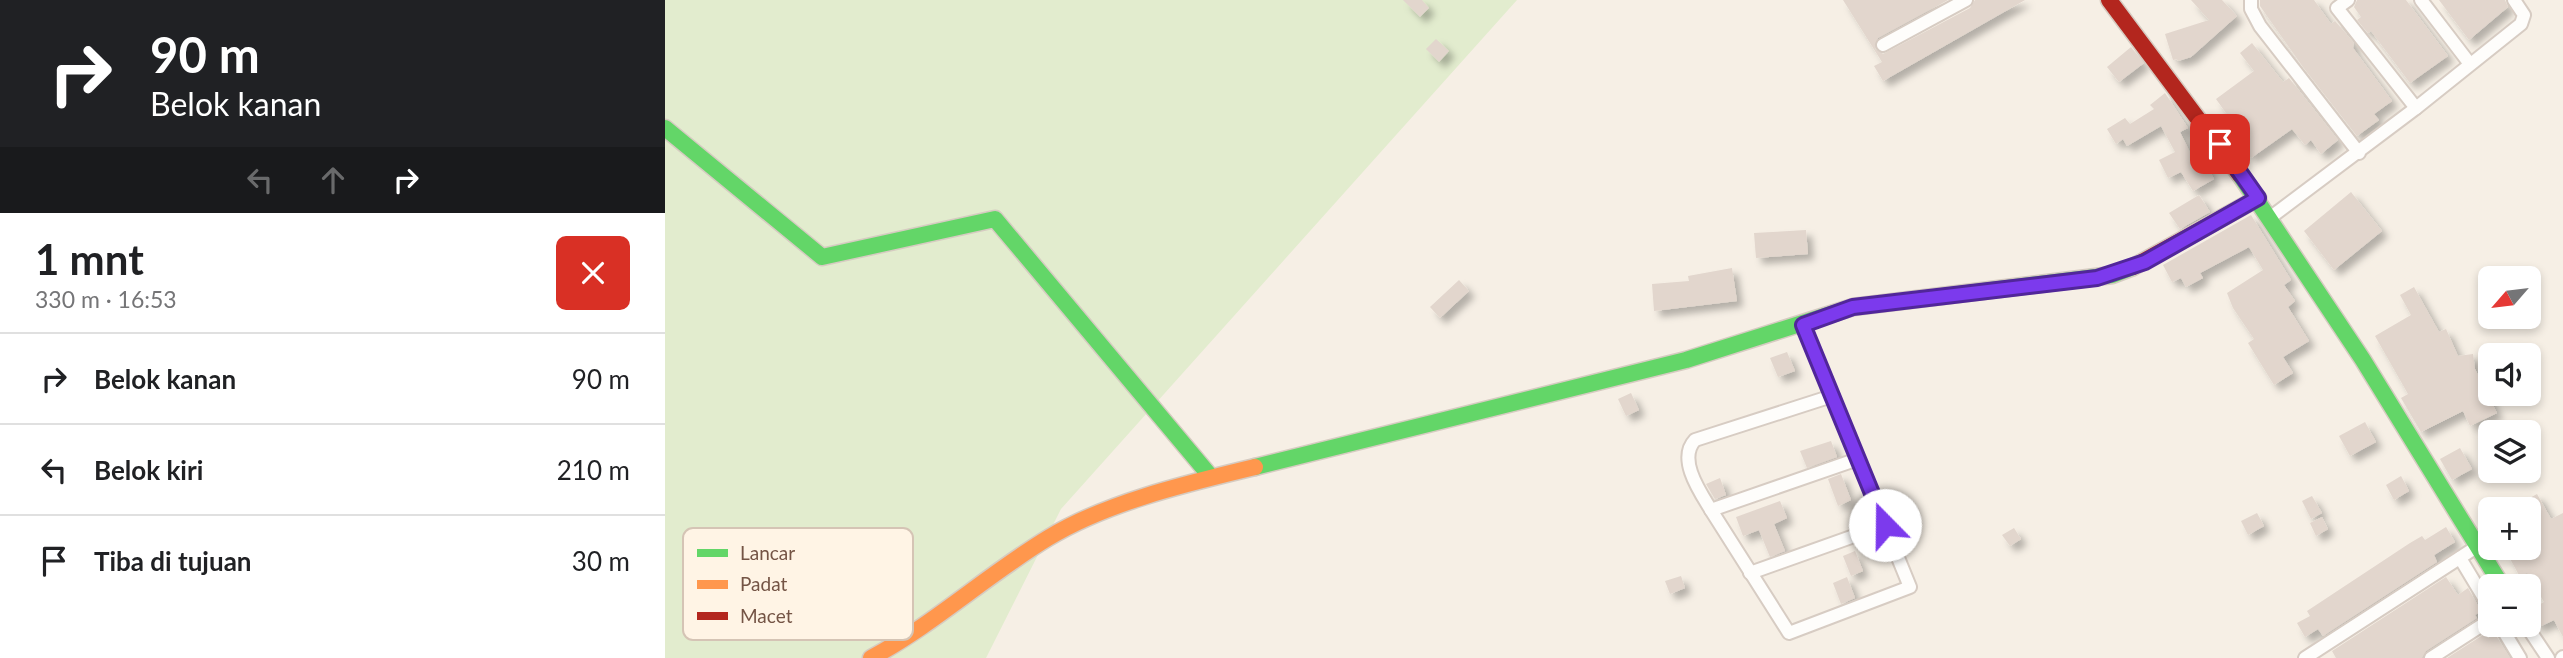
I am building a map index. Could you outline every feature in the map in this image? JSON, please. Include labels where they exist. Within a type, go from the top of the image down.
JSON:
[{"type":"street","points":[[1883,46],[1966,0]]},
{"type":"street","points":[[2109,0],[2192,104],[2271,217],[2342,323],[2478,546],[2305,658]]},
{"type":"street","points":[[2421,0],[2470,64]]},
{"type":"street","points":[[2271,217],[2359,153],[2521,24],[2523,15],[2514,0]]},
{"type":"street","points":[[2249,3],[2260,26],[2359,153]]},
{"type":"street","points":[[2338,3],[2416,108]]},
{"type":"street","points":[[665,128],[822,257],[995,219],[1211,477]]},
{"type":"street","points":[[913,634],[1049,537],[1141,499],[1211,477],[1686,360],[1807,324],[1853,307],[2112,275],[2145,262],[2258,198]]},
{"type":"street","points":[[1807,324],[1832,396],[1910,587],[1789,633],[1711,510],[1690,467],[1689,448],[1695,439],[1832,396]]},
{"type":"street","points":[[1711,510],[1858,459]]},
{"type":"street","points":[[1750,573],[1885,525]]},
{"type":"street","points":[[2460,558],[2478,588]]},
{"type":"street","points":[[2431,658],[2478,628]]},
{"type":"street","points":[[2508,637],[2521,658]]},
{"type":"street","points":[[2534,637],[2548,658]]},
{"type":"street","points":[[871,658],[904,640]]},
{"type":"green space","points":[[665,0],[1517,0],[1061,509],[986,658],[665,658]]},
{"type":"building","points":[[1403,0],[1422,0],[1429,8],[1420,17]]},
{"type":"building","points":[[1843,0],[1948,0],[1878,38],[1875,49],[1883,54],[1970,8],[1975,0],[2025,0],[1883,81],[1874,66],[1882,62]]},
{"type":"building","points":[[2191,0],[2222,0],[2237,16],[2191,57],[2173,60],[2165,34],[2209,20]]},
{"type":"building","points":[[2260,0],[2314,0],[2331,24],[2335,21],[2354,43],[2353,48],[2392,101],[2374,114],[2379,120],[2357,136],[2303,67],[2260,6]]},
{"type":"building","points":[[2357,0],[2406,0],[2448,56],[2410,83],[2371,31],[2368,33],[2357,20],[2361,17],[2354,7]]},
{"type":"building","points":[[2439,0],[2505,0],[2508,7],[2469,40]]},
{"type":"building","points":[[1436,39],[1449,51],[1439,62],[1426,49]]},
{"type":"building","points":[[2252,43],[2283,82],[2289,78],[2338,140],[2321,154],[2311,140],[2305,145],[2292,129],[2251,158],[2226,123],[2231,120],[2216,99],[2254,71],[2240,53]]},
{"type":"building","points":[[2131,47],[2144,63],[2119,82],[2107,67]]},
{"type":"building","points":[[2165,93],[2188,128],[2180,132],[2197,167],[2205,163],[2214,179],[2193,191],[2181,172],[2168,178],[2159,160],[2175,152],[2161,126],[2127,146],[2123,139],[2116,144],[2107,129],[2125,118],[2130,124],[2154,109],[2150,105]]},
{"type":"building","points":[[2351,192],[2382,231],[2334,270],[2304,231]]},
{"type":"building","points":[[2199,195],[2210,212],[2180,229],[2169,213]]},
{"type":"building","points":[[2251,215],[2291,280],[2284,285],[2295,301],[2288,307],[2309,341],[2283,357],[2293,373],[2274,385],[2248,343],[2254,339],[2233,308],[2227,293],[2263,270],[2249,247],[2200,273],[2203,278],[2186,287],[2181,278],[2172,282],[2163,265]]},
{"type":"building","points":[[1806,230],[1808,254],[1756,258],[1754,233]]},
{"type":"building","points":[[1732,268],[1737,301],[1654,311],[1652,284],[1689,281],[1688,276]]},
{"type":"building","points":[[1459,280],[1469,291],[1440,318],[1430,307]]},
{"type":"building","points":[[2414,287],[2439,332],[2446,329],[2458,356],[2473,354],[2478,375],[2478,406],[2494,406],[2497,413],[2470,426],[2463,411],[2421,432],[2401,398],[2408,394],[2375,336],[2411,315],[2400,295]]},
{"type":"building","points":[[1787,352],[1795,371],[1778,377],[1770,358]]},
{"type":"building","points":[[1631,393],[1639,410],[1626,416],[1618,399]]},
{"type":"building","points":[[2365,422],[2376,442],[2350,456],[2339,436]]},
{"type":"building","points":[[1831,441],[1837,457],[1807,468],[1800,451]]},
{"type":"building","points":[[2460,448],[2472,469],[2452,480],[2440,459]]},
{"type":"building","points":[[1841,474],[1851,500],[1838,506],[1828,479]]},
{"type":"building","points":[[2401,476],[2409,491],[2394,500],[2386,485]]},
{"type":"building","points":[[1720,478],[1726,495],[1715,499],[1706,484]]},
{"type":"building","points":[[2312,496],[2322,513],[2311,519],[2302,501]]},
{"type":"building","points":[[1780,501],[1787,518],[1774,524],[1785,551],[1770,557],[1759,530],[1743,536],[1736,517]]},
{"type":"building","points":[[2541,501],[2551,519],[2563,513],[2563,637],[2554,620],[2541,626],[2541,604],[2544,602],[2541,597],[2541,574],[2518,574],[2511,560],[2541,560]]},
{"type":"building","points":[[2257,513],[2264,526],[2248,535],[2241,521]]},
{"type":"building","points":[[2322,517],[2328,529],[2316,536],[2310,523]]},
{"type":"building","points":[[2446,527],[2455,542],[2434,555],[2437,562],[2323,636],[2318,629],[2305,637],[2297,623],[2310,616],[2307,611],[2410,543],[2422,536],[2425,540]]},
{"type":"building","points":[[2014,528],[2021,539],[2010,546],[2002,535]]},
{"type":"building","points":[[1855,551],[1863,571],[1851,576],[1843,556]]},
{"type":"building","points":[[1681,576],[1685,588],[1670,594],[1665,581]]},
{"type":"building","points":[[1847,577],[1855,598],[1841,604],[1833,583]]},
{"type":"building","points":[[2446,577],[2458,595],[2468,588],[2478,606],[2478,613],[2475,615],[2477,618],[2426,651],[2422,658],[2336,658],[2332,651]]},
{"type":"building","points":[[2480,637],[2497,637],[2510,658],[2447,658]]},
{"type":"traffic: fast","points":[[665,128],[822,257],[995,219],[1211,477]]},
{"type":"traffic: fast","points":[[2240,175],[2363,360],[2495,574]]},
{"type":"traffic: fast","points":[[1255,467],[1686,360],[1853,307],[2112,275],[2133,267]]},
{"type":"traffic: slow","points":[[913,633],[1025,552],[1071,525],[1149,495],[1255,467]]},
{"type":"traffic: slow","points":[[871,658],[902,640]]},
{"type":"traffic: jam","points":[[2109,0],[2240,175]]},
{"type":"traffic: jam","points":[[2133,267],[2258,198]]},
{"type":"route","points":[[1885,525],[1803,325],[1853,307],[2097,278],[2128,270],[2258,198],[2220,144]]}]
